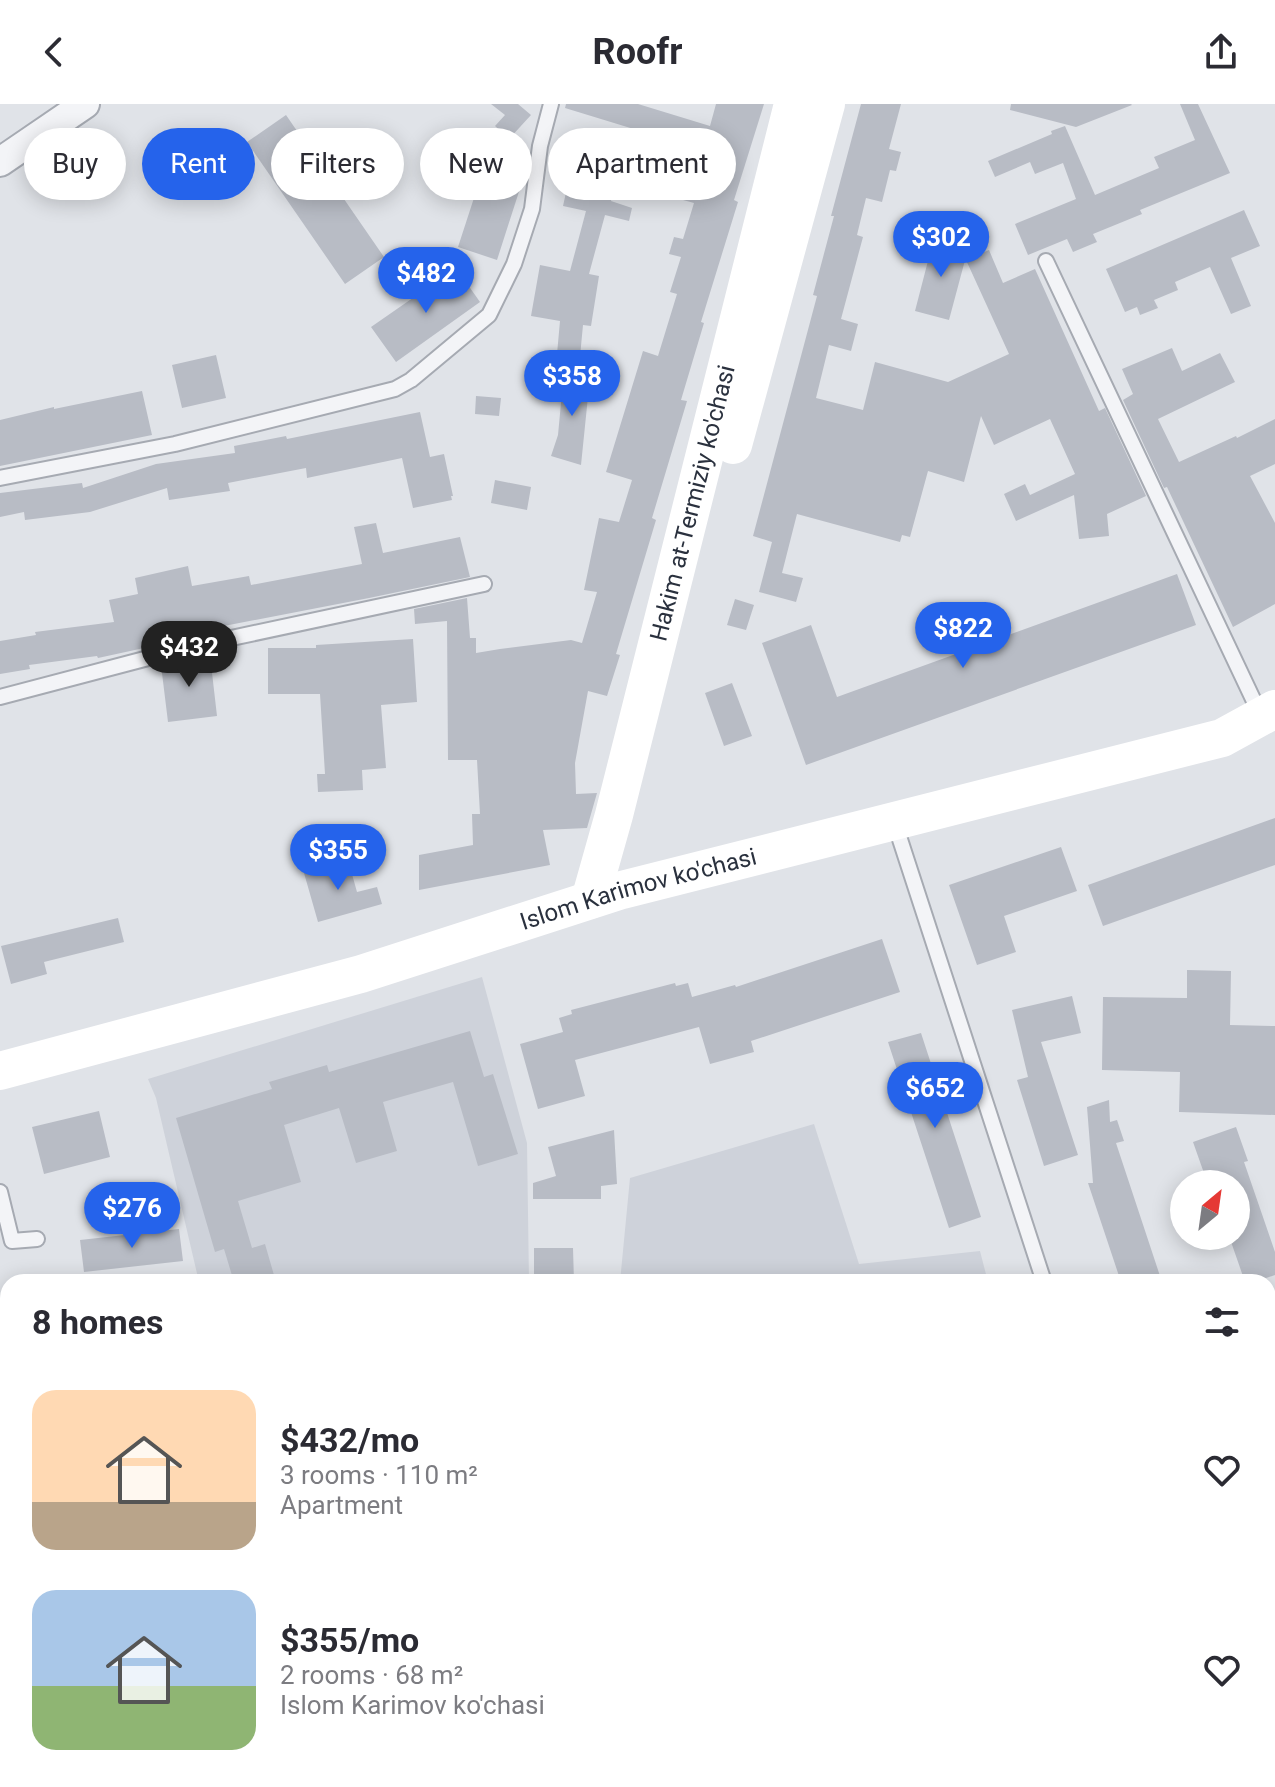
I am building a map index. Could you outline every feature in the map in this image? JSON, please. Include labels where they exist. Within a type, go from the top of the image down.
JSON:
[{"type":"main road","name":"Hakim at-Termiziy ko'chasi","points":[[606,895],[614,815],[793,104]]},
{"type":"main road","name":"Hakim at-Termiziy ko'chasi","points":[[606,895],[826,104]]},
{"type":"main road","name":"Islom Karimov ko'chasi","points":[[0,1071],[361,974],[606,895],[1222,738],[1268,712]]},
{"type":"street","points":[[0,162],[85,104]]},
{"type":"lane","points":[[0,478],[175,444],[395,389],[411,380],[489,315],[514,264],[532,209],[540,146],[551,104]]},
{"type":"lane","points":[[1046,261],[1268,712]]},
{"type":"lane","points":[[0,697],[194,646],[484,584]]},
{"type":"lane","points":[[894,821],[1041,1274]]},
{"type":"lane","points":[[0,1192],[12,1241],[37,1239]]},
{"type":"shaded area","points":[[482,977],[527,1143],[529,1274],[197,1274],[156,1098],[148,1079]]},
{"type":"shaded area","points":[[814,1124],[859,1264],[980,1251],[986,1274],[621,1274],[630,1178]]},
{"type":"building","points":[[491,104],[518,104],[531,115],[519,128],[497,128],[495,126],[505,115]]},
{"type":"building","points":[[566,104],[638,104],[710,126],[716,104],[764,104],[736,194],[736,128],[630,128],[565,108]]},
{"type":"building","points":[[861,104],[901,104],[889,149],[901,152],[896,171],[890,170],[882,202],[866,198],[857,235],[863,237],[841,319],[858,324],[851,351],[829,345],[816,398],[863,410],[875,362],[948,382],[1009,354],[966,260],[989,250],[1003,283],[1035,269],[1099,411],[1105,408],[1146,496],[1107,514],[1109,536],[1079,539],[1074,495],[1016,521],[1004,494],[1025,484],[1030,495],[1075,474],[1050,419],[994,445],[981,416],[964,482],[928,471],[910,537],[902,535],[900,542],[797,514],[782,573],[803,578],[796,602],[759,592],[772,542],[753,536],[817,296],[813,295],[834,216],[831,216]]},
{"type":"building","points":[[1011,104],[1132,105],[1076,127],[1010,110]]},
{"type":"building","points":[[1180,104],[1198,104],[1230,173],[1140,210],[1142,214],[1093,234],[1097,242],[1073,252],[1067,239],[1028,255],[1015,224],[1076,199],[1063,163],[1035,174],[1030,162],[995,177],[988,161],[1065,126],[1095,195],[1159,168],[1154,157],[1195,140]]},
{"type":"building","points":[[286,115],[295,128],[271,128],[271,177],[255,154],[255,136]]},
{"type":"building","points":[[287,200],[345,200],[384,257],[345,284]]},
{"type":"building","points":[[473,200],[516,200],[497,260],[458,247]]},
{"type":"building","points":[[564,200],[611,200],[632,208],[629,221],[605,215],[589,274],[599,276],[591,326],[583,325],[579,367],[556,365],[560,321],[531,316],[540,265],[570,271],[586,211],[563,206]]},
{"type":"building","points":[[683,200],[738,202],[701,322],[704,323],[681,400],[687,401],[616,654],[620,655],[607,696],[588,691],[575,763],[576,794],[597,793],[587,828],[543,830],[550,865],[419,890],[419,855],[473,845],[472,814],[480,814],[477,760],[448,760],[447,621],[415,624],[414,609],[467,598],[470,638],[476,638],[476,653],[571,640],[582,643],[597,592],[584,590],[599,518],[619,522],[632,480],[606,472],[643,351],[658,356],[677,294],[670,292],[681,257],[669,254],[674,237],[683,239],[694,203]]},
{"type":"building","points":[[1244,210],[1260,246],[1231,258],[1251,306],[1231,314],[1210,267],[1175,282],[1178,290],[1154,300],[1158,308],[1140,315],[1137,307],[1125,312],[1106,269]]},
{"type":"building","points":[[931,239],[968,249],[949,320],[915,311]]},
{"type":"building","points":[[456,268],[480,302],[396,362],[371,327]]},
{"type":"building","points":[[1172,348],[1182,371],[1220,353],[1235,382],[1158,419],[1179,462],[1275,419],[1275,464],[1250,476],[1275,523],[1275,604],[1233,627],[1123,400],[1133,394],[1122,369]]},
{"type":"building","points":[[216,355],[226,398],[182,408],[172,365]]},
{"type":"building","points":[[564,371],[590,377],[581,465],[551,456],[558,435]]},
{"type":"building","points":[[142,391],[152,435],[0,466],[0,420]]},
{"type":"building","points":[[476,396],[501,398],[499,416],[475,414]]},
{"type":"building","points":[[420,412],[430,457],[444,454],[452,500],[413,508],[402,458],[307,478],[306,468],[228,483],[230,491],[169,500],[167,488],[90,512],[25,520],[24,512],[0,517],[0,493],[82,483],[83,488],[156,464],[235,453],[234,446],[286,436],[287,439]]},
{"type":"building","points":[[495,480],[531,487],[527,510],[491,503]]},
{"type":"building","points":[[376,523],[383,553],[460,537],[470,577],[167,637],[167,643],[98,658],[29,665],[30,669],[0,674],[0,641],[36,635],[35,632],[114,622],[109,600],[138,594],[135,578],[188,566],[192,586],[249,576],[251,585],[362,564],[354,527]]},
{"type":"building","points":[[1177,574],[1196,625],[806,765],[762,643],[811,625],[837,697]]},
{"type":"building","points":[[735,599],[754,605],[746,630],[727,625]]},
{"type":"building","points":[[413,639],[417,702],[381,705],[386,768],[362,770],[363,790],[318,792],[317,774],[325,774],[320,694],[268,694],[268,648],[316,648],[316,645]]},
{"type":"building","points":[[207,653],[217,716],[168,722],[161,665]]},
{"type":"building","points":[[732,683],[752,736],[724,746],[705,693]]},
{"type":"building","points":[[1275,818],[1275,865],[1103,926],[1088,885]]},
{"type":"building","points":[[1061,847],[1077,891],[1004,916],[1016,952],[977,965],[949,885]]},
{"type":"building","points":[[348,860],[357,892],[377,887],[382,904],[318,922],[304,873]]},
{"type":"building","points":[[118,918],[124,942],[44,962],[47,974],[11,984],[1,946]]},
{"type":"building","points":[[882,939],[900,992],[751,1041],[754,1052],[710,1064],[699,1027],[575,1060],[585,1096],[538,1109],[520,1044],[563,1032],[559,1018],[572,1014],[571,1010],[675,983],[676,986],[688,983],[692,997],[736,987]]},
{"type":"building","points":[[1187,970],[1231,971],[1230,1025],[1275,1026],[1275,1115],[1179,1112],[1180,1072],[1102,1070],[1103,997],[1187,998]]},
{"type":"building","points":[[1072,996],[1081,1033],[1041,1042],[1078,1155],[1044,1166],[1017,1080],[1028,1077],[1012,1010]]},
{"type":"building","points":[[470,1031],[484,1077],[493,1074],[518,1154],[478,1166],[453,1082],[383,1102],[397,1151],[356,1163],[339,1108],[284,1125],[301,1182],[238,1201],[252,1248],[265,1244],[274,1274],[232,1274],[224,1249],[215,1252],[176,1118],[272,1089],[269,1082],[327,1065],[329,1072]]},
{"type":"building","points":[[921,1033],[981,1217],[949,1228],[888,1042]]},
{"type":"building","points":[[1109,1100],[1110,1122],[1117,1120],[1124,1141],[1116,1143],[1159,1274],[1118,1274],[1088,1183],[1093,1183],[1087,1107]]},
{"type":"building","points":[[99,1111],[110,1157],[44,1174],[32,1127]]},
{"type":"building","points":[[1236,1127],[1248,1161],[1244,1162],[1247,1170],[1203,1170],[1193,1142]]},
{"type":"building","points":[[614,1130],[617,1184],[601,1186],[601,1199],[533,1199],[533,1183],[556,1176],[548,1147]]},
{"type":"building","points":[[1250,1179],[1275,1252],[1275,1274],[1242,1274],[1234,1250],[1250,1250]]},
{"type":"building","points":[[179,1229],[183,1261],[84,1272],[80,1240]]},
{"type":"building","points":[[534,1248],[573,1248],[574,1274],[534,1274]]}]
